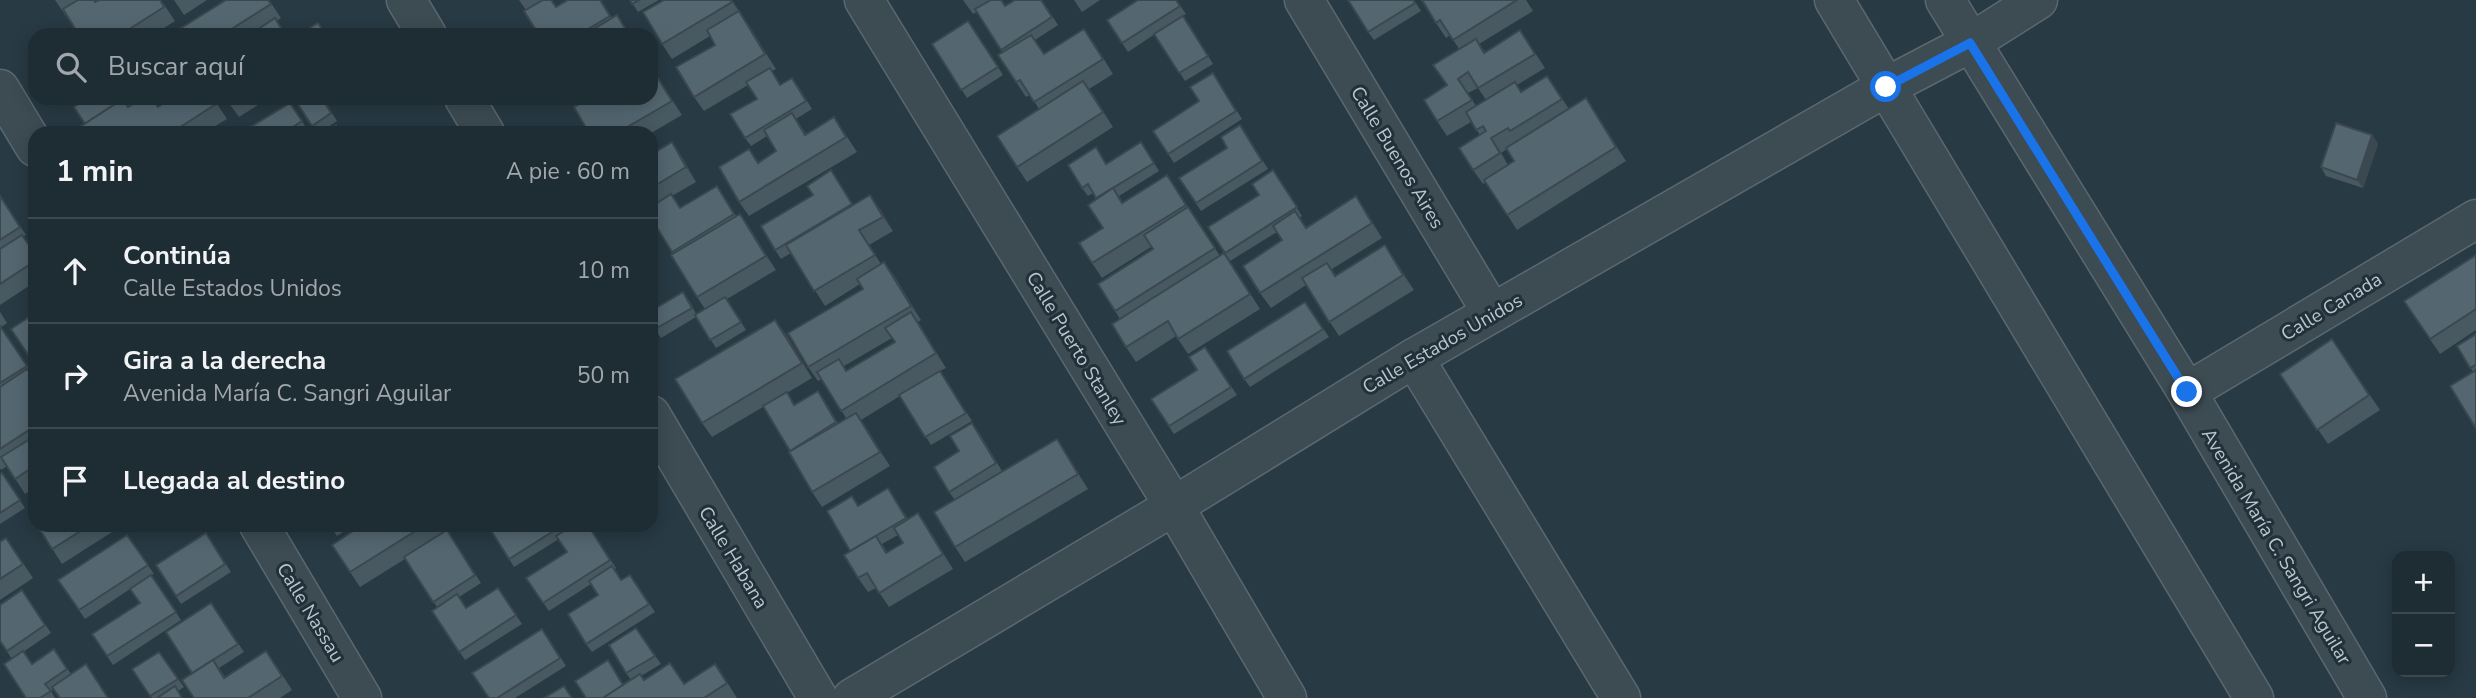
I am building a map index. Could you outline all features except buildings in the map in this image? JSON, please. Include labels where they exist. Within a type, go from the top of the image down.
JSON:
[{"type":"street","points":[[406,0],[423,28]]},
{"type":"street","name":"Calle Puerto Stanley","points":[[864,0],[1174,506],[1287,698]]},
{"type":"street","name":"Calle Buenos Aires","points":[[1304,0],[1492,313]]},
{"type":"street","points":[[1834,0],[2255,698]]},
{"type":"street","name":"Avenida María C. Sangri Aguilar","points":[[1945,0],[2187,392],[2367,698]]},
{"type":"street","name":"Calle Estados Unidos","points":[[856,697],[1414,358],[1886,87],[1970,43],[2038,0]]},
{"type":"street","points":[[0,89],[28,136]]},
{"type":"street","points":[[468,105],[481,126]]},
{"type":"street","name":"Calle Canada","points":[[2187,392],[2476,219]]},
{"type":"street","points":[[1414,358],[1620,698]]},
{"type":"street","name":"Calle Habana","points":[[658,427],[818,698]]},
{"type":"street","name":"Calle Nassau","points":[[263,532],[362,698]]},
{"type":"route","points":[[1886,87],[1970,43],[2187,392]]}]
